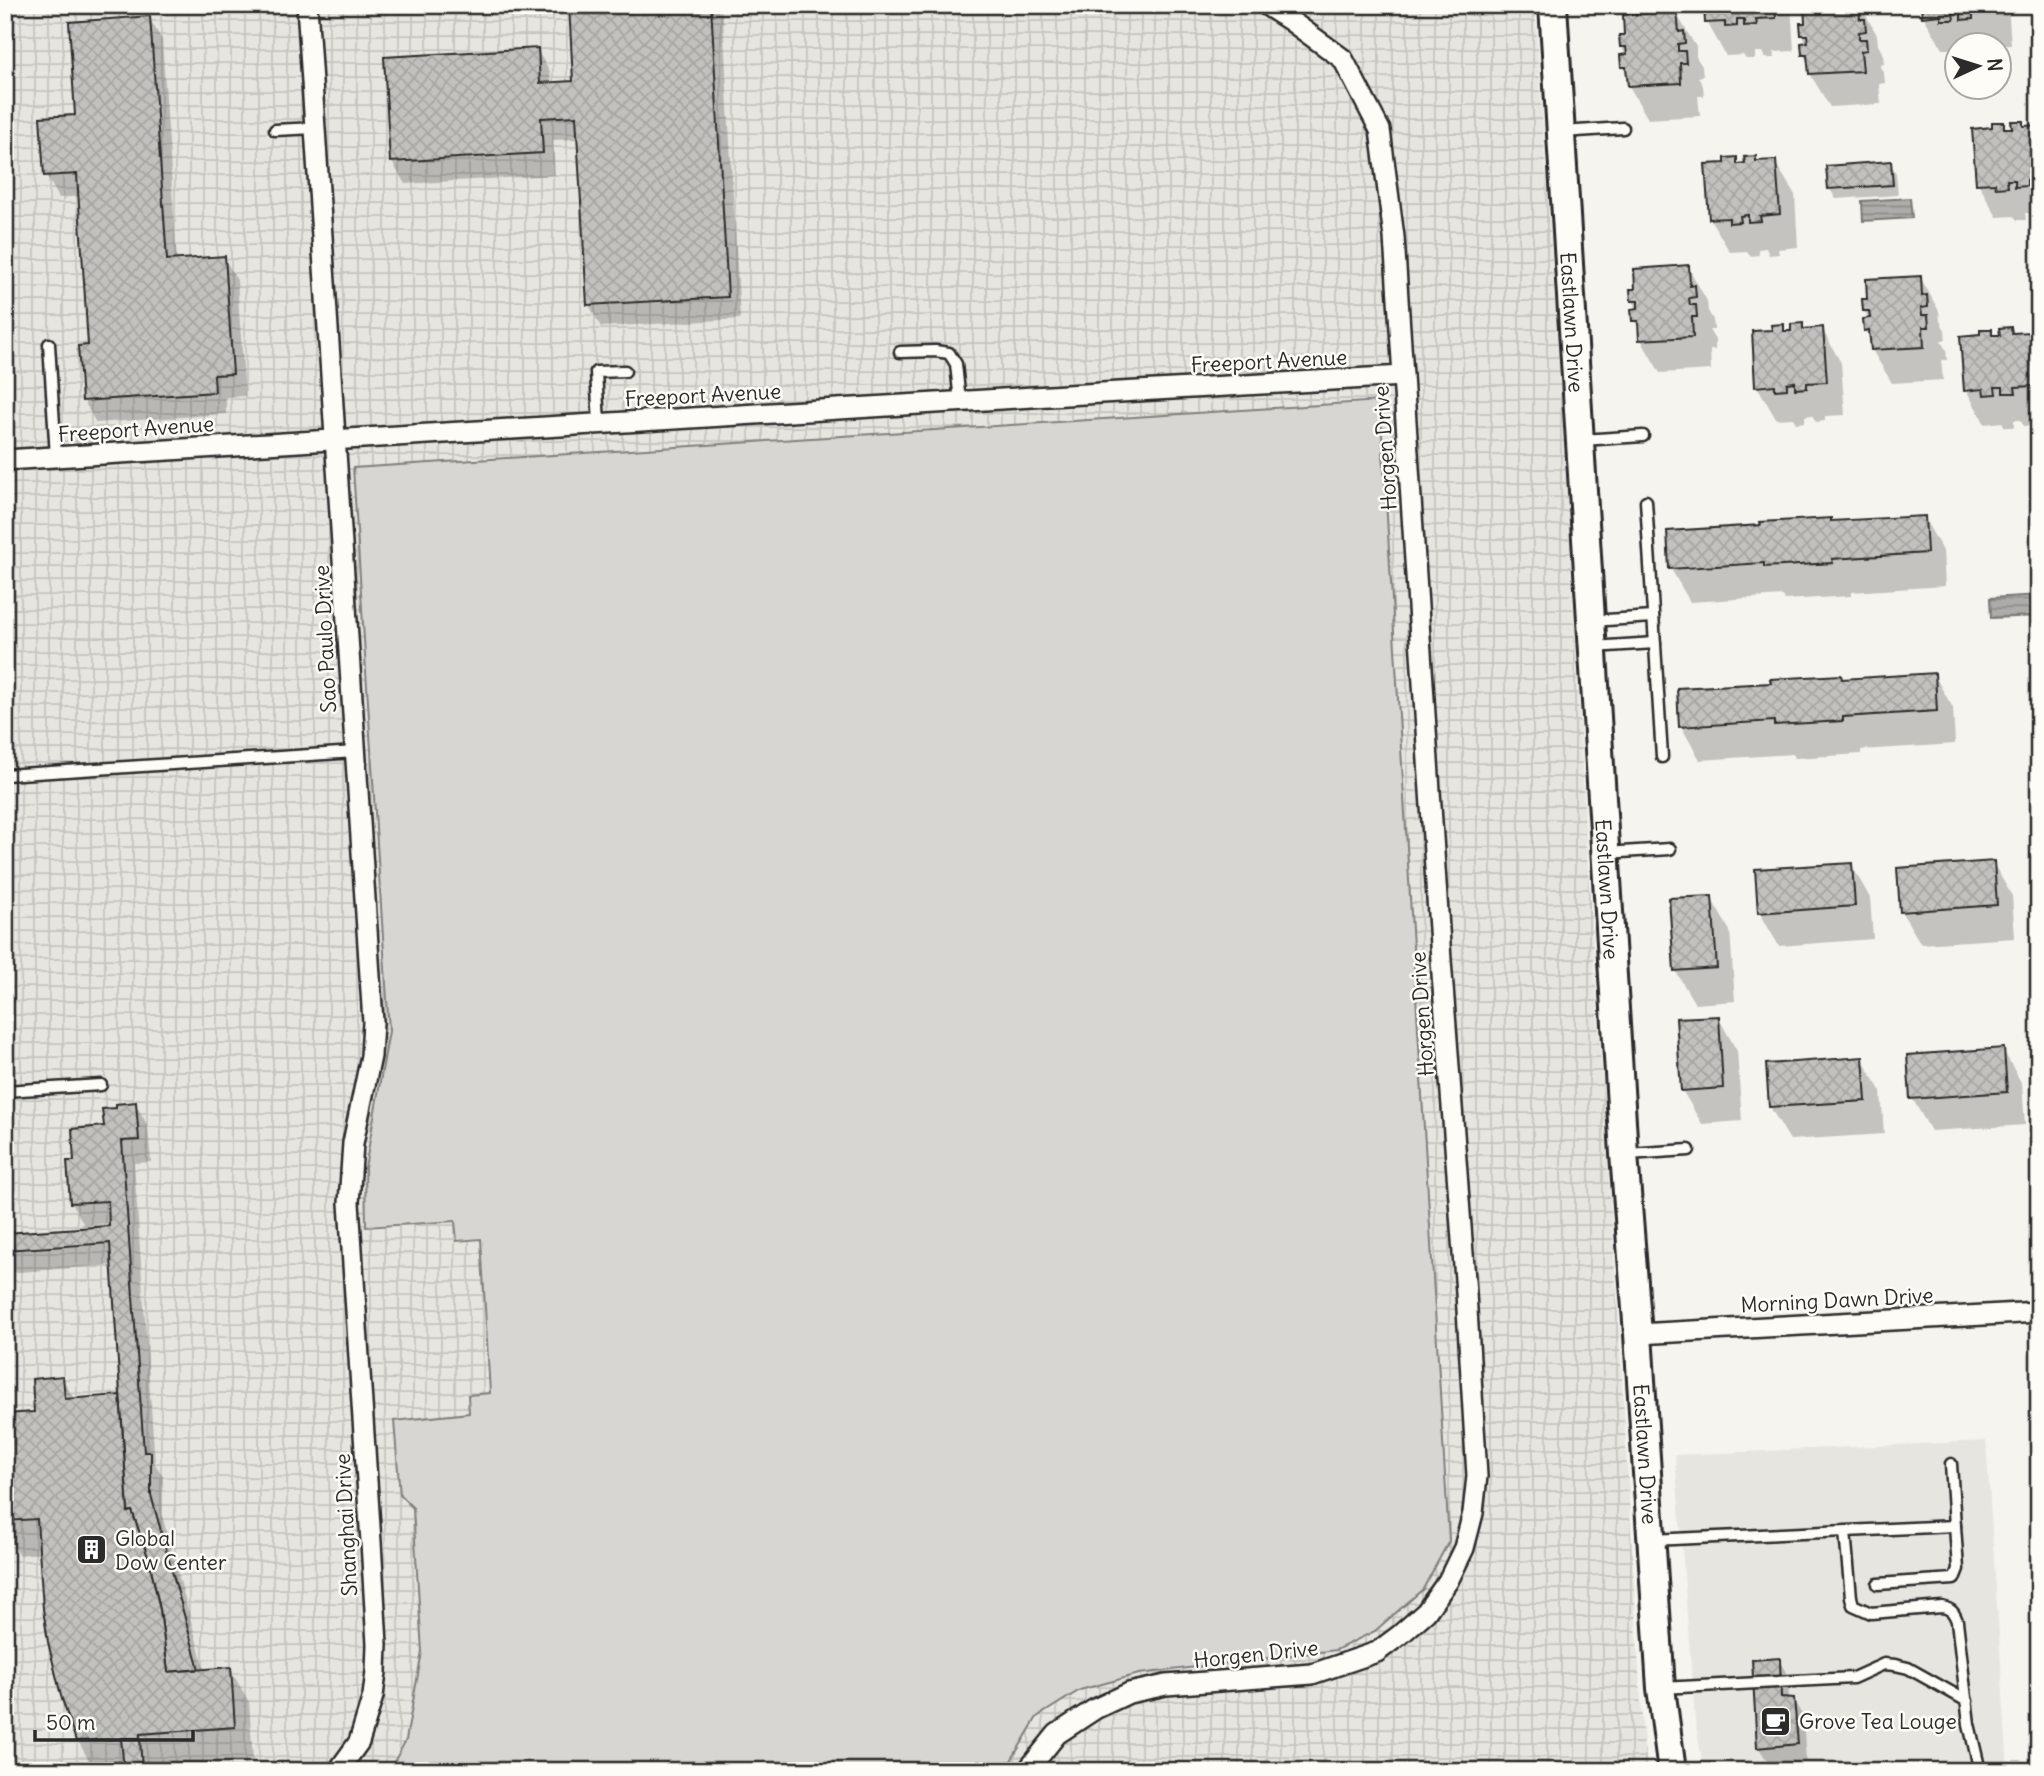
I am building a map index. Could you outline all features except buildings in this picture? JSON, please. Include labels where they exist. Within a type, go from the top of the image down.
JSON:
[{"type":"street","name":"Sao Paulo Drive","points":[[307,5],[373,1022],[371,1056],[350,1171],[352,1268]]},
{"type":"street","name":"Horgen Drive","points":[[1027,1771],[1057,1734],[1095,1709],[1129,1693],[1166,1685],[1312,1674],[1377,1652],[1426,1612],[1448,1581],[1464,1548],[1473,1513],[1477,1476],[1394,237],[1381,130],[1343,59],[1266,5]]},
{"type":"street","name":"Eastlawn Drive","points":[[1553,5],[1624,1154],[1661,1688],[1672,1771]]},
{"type":"street","name":"Freeport Avenue","points":[[5,460],[1403,376]]},
{"type":"street","name":"Shanghai Drive","points":[[338,1771],[359,1742],[367,1720],[373,1696],[377,1644],[352,1268]]},
{"type":"street","name":"Morning Dawn Drive","points":[[1637,1334],[2039,1312]]},
{"type":"lane","points":[[275,130],[315,128]]},
{"type":"lane","points":[[1562,132],[1623,128]]},
{"type":"lane","points":[[49,344],[56,457]]},
{"type":"lane","points":[[900,352],[949,353],[956,364],[960,402]]},
{"type":"lane","points":[[599,423],[596,372],[625,370]]},
{"type":"lane","points":[[1581,440],[1643,436]]},
{"type":"lane","points":[[1646,501],[1662,757]]},
{"type":"lane","points":[[1592,634],[1653,617]]},
{"type":"lane","points":[[1592,634],[1655,643]]},
{"type":"lane","points":[[5,775],[355,752]]},
{"type":"lane","points":[[1605,853],[1670,849]]},
{"type":"lane","points":[[5,1091],[101,1084]]},
{"type":"lane","points":[[1624,1154],[1689,1150]]},
{"type":"lane","points":[[1878,1584],[1954,1579],[1958,1569],[1951,1464]]},
{"type":"lane","points":[[1651,1540],[1955,1526]]},
{"type":"lane","points":[[1845,1532],[1853,1605],[1871,1613],[1949,1608],[1955,1614],[1969,1724],[1980,1771]]},
{"type":"lane","points":[[1661,1688],[1853,1678],[1884,1664],[1908,1668],[1967,1701]]},
{"type":"shaded area","points":[[5,5],[1535,5],[1640,1687],[1644,1747],[1649,1771],[5,1771]]},
{"type":"shaded area","points":[[1910,198],[1912,218],[1863,221],[1862,201]]},
{"type":"shaded area","points":[[1380,401],[1449,1541],[1423,1589],[1375,1631],[1336,1650],[1139,1674],[1080,1690],[1037,1717],[1005,1771],[389,1771],[406,1740],[422,1652],[413,1508],[400,1495],[394,1421],[469,1413],[468,1395],[490,1393],[481,1239],[457,1241],[455,1221],[366,1227],[365,1168],[389,1031],[353,468]]},
{"type":"shaded area","points":[[2039,595],[2039,616],[1991,618],[1990,598]]},
{"type":"shaded area","points":[[1986,1441],[2008,1771],[1704,1771],[1695,1720],[1675,1455]]},
{"type":"place","name":"Global Dow Center","points":[[92,1550]]},
{"type":"place","name":"Grove Tea Louge","points":[[1776,1721]]}]
